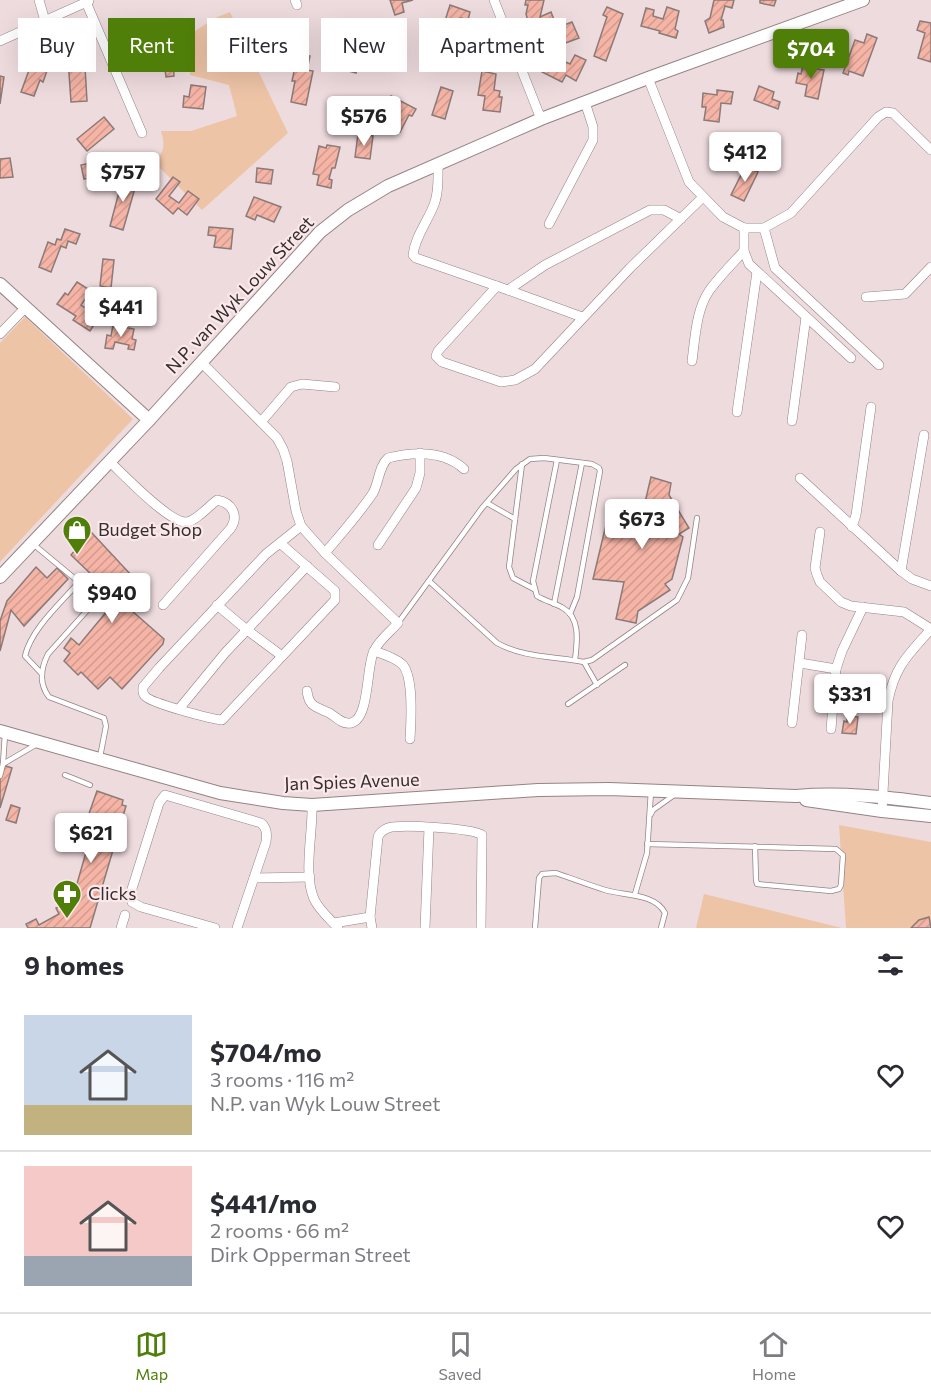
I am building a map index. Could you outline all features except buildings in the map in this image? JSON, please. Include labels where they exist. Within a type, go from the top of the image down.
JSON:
[{"type":"street","points":[[39,0],[44,18]]},
{"type":"street","points":[[494,0],[541,119]]},
{"type":"street","name":"N.P. van Wyk Louw Street","points":[[0,577],[149,420],[320,232],[348,210],[388,186],[541,119],[863,0]]},
{"type":"street","points":[[52,18],[89,1],[142,133]]},
{"type":"street","points":[[0,41],[18,33]]},
{"type":"street","points":[[648,78],[689,182],[723,217],[744,228],[764,228],[791,213],[878,117],[886,112],[896,116],[931,150]]},
{"type":"street","points":[[549,224],[592,140],[593,127],[585,102]]},
{"type":"street","points":[[438,164],[434,204],[416,241],[413,255],[421,261],[582,318]]},
{"type":"street","points":[[497,286],[436,356],[440,361],[495,382],[515,380],[535,369],[582,318],[703,197]]},
{"type":"street","points":[[508,290],[545,265],[650,210],[664,210],[681,219]]},
{"type":"street","points":[[744,228],[745,258],[757,272],[851,358]]},
{"type":"street","points":[[764,228],[775,268],[879,365]]},
{"type":"street","points":[[692,361],[704,299],[744,251]]},
{"type":"street","points":[[866,297],[905,294],[931,267]]},
{"type":"street","points":[[737,412],[757,272]]},
{"type":"street","points":[[0,284],[149,420]]},
{"type":"street","points":[[0,334],[25,308]]},
{"type":"street","points":[[792,421],[806,317]]},
{"type":"street","points":[[201,362],[277,438],[283,449],[301,526],[325,553],[398,623],[374,651],[370,661],[367,695],[357,719],[352,723],[342,723],[327,712],[312,706],[308,701],[307,691]]},
{"type":"street","points":[[261,423],[291,387],[302,384],[335,387]]},
{"type":"street","points":[[852,527],[856,515],[871,407]]},
{"type":"street","points":[[901,571],[924,435]]},
{"type":"street","points":[[325,553],[370,496],[379,481],[385,460],[394,456],[420,453],[440,456],[464,469]]},
{"type":"street","points":[[378,545],[416,488],[420,474],[420,453]]},
{"type":"street","points":[[110,462],[168,516],[180,521],[191,520],[217,500],[226,502],[234,512],[235,521],[231,528],[163,605]]},
{"type":"street","points":[[800,478],[901,571],[912,579],[931,586]]},
{"type":"street","points":[[280,543],[335,591],[336,597],[222,720],[146,698],[143,687],[266,554],[301,526]]},
{"type":"street","points":[[820,532],[815,568],[820,582],[841,602],[851,606],[904,612],[931,629],[902,662],[892,683],[888,701],[882,811]]},
{"type":"street","points":[[179,709],[246,630],[307,566]]},
{"type":"street","points":[[217,605],[282,656]]},
{"type":"street","points":[[831,729],[836,669],[863,607]]},
{"type":"street","points":[[792,723],[802,635]]},
{"type":"street","points":[[374,651],[398,661],[404,667],[411,705],[410,739]]},
{"type":"street","points":[[800,663],[836,669]]},
{"type":"street","name":"Jan Spies Avenue","points":[[5,730],[220,793],[283,803],[312,805],[538,790],[609,789],[884,797],[931,803]]},
{"type":"street","points":[[215,928],[141,907],[132,902],[131,892],[162,798],[165,795],[194,802],[265,826],[266,842],[237,928]]},
{"type":"street","name":"Jan Spies Avenue","points":[[796,796],[811,802],[931,816]]},
{"type":"street","points":[[312,805],[310,877],[315,900],[336,926],[370,917]]},
{"type":"street","points":[[372,928],[370,917],[380,833],[396,826],[470,830],[482,835],[481,928]]},
{"type":"street","points":[[425,928],[429,828]]},
{"type":"street","points":[[254,878],[310,877]]},
{"type":"street","points":[[122,928],[125,915]]},
{"type":"lane","points":[[398,623],[487,503],[516,469],[530,459],[592,464],[599,468],[600,477],[578,597],[570,614]]},
{"type":"lane","points":[[556,460],[533,581],[537,596],[564,608],[570,614],[577,631],[575,660]]},
{"type":"lane","points":[[554,604],[582,463]]},
{"type":"lane","points":[[522,464],[508,567],[513,578],[534,589]]},
{"type":"lane","points":[[487,503],[515,519]]},
{"type":"lane","points":[[429,581],[497,643],[508,650],[584,662],[592,660],[677,600],[688,578],[697,518]]},
{"type":"lane","points":[[33,544],[91,592],[94,600],[48,654],[42,674],[44,691],[49,697],[104,718],[106,726],[99,759]]},
{"type":"lane","points":[[42,674],[25,656],[30,642],[79,582]]},
{"type":"lane","points":[[584,662],[597,685]]},
{"type":"lane","points":[[568,705],[625,665]]},
{"type":"lane","points":[[0,776],[5,730]]},
{"type":"lane","points":[[3,764],[41,742]]},
{"type":"lane","points":[[65,775],[90,785]]},
{"type":"lane","points":[[635,894],[647,853],[651,791]]},
{"type":"lane","points":[[650,815],[653,810],[679,792]]},
{"type":"lane","points":[[647,844],[755,846],[839,850],[843,855],[841,885],[839,889],[831,891],[760,885],[756,880],[755,846]]},
{"type":"lane","points":[[535,928],[538,886],[540,876],[544,873],[556,873],[616,893],[635,894],[664,910],[661,928]]},
{"type":"shaded area","points":[[230,12],[233,18],[215,18]]},
{"type":"shaded area","points":[[207,23],[207,72],[259,72],[288,133],[202,210],[154,162],[163,148],[161,131],[191,131],[237,116],[229,85],[190,75],[190,72],[195,72],[195,31]]},
{"type":"shaded area","points":[[25,317],[133,419],[0,562],[0,343]]},
{"type":"shaded area","points":[[839,825],[931,842],[931,928],[846,928]]},
{"type":"shaded area","points":[[704,894],[842,928],[696,928]]},
{"type":"place","name":"Budget Shop","points":[[77,556]]},
{"type":"place","name":"Clicks","points":[[67,920]]}]
